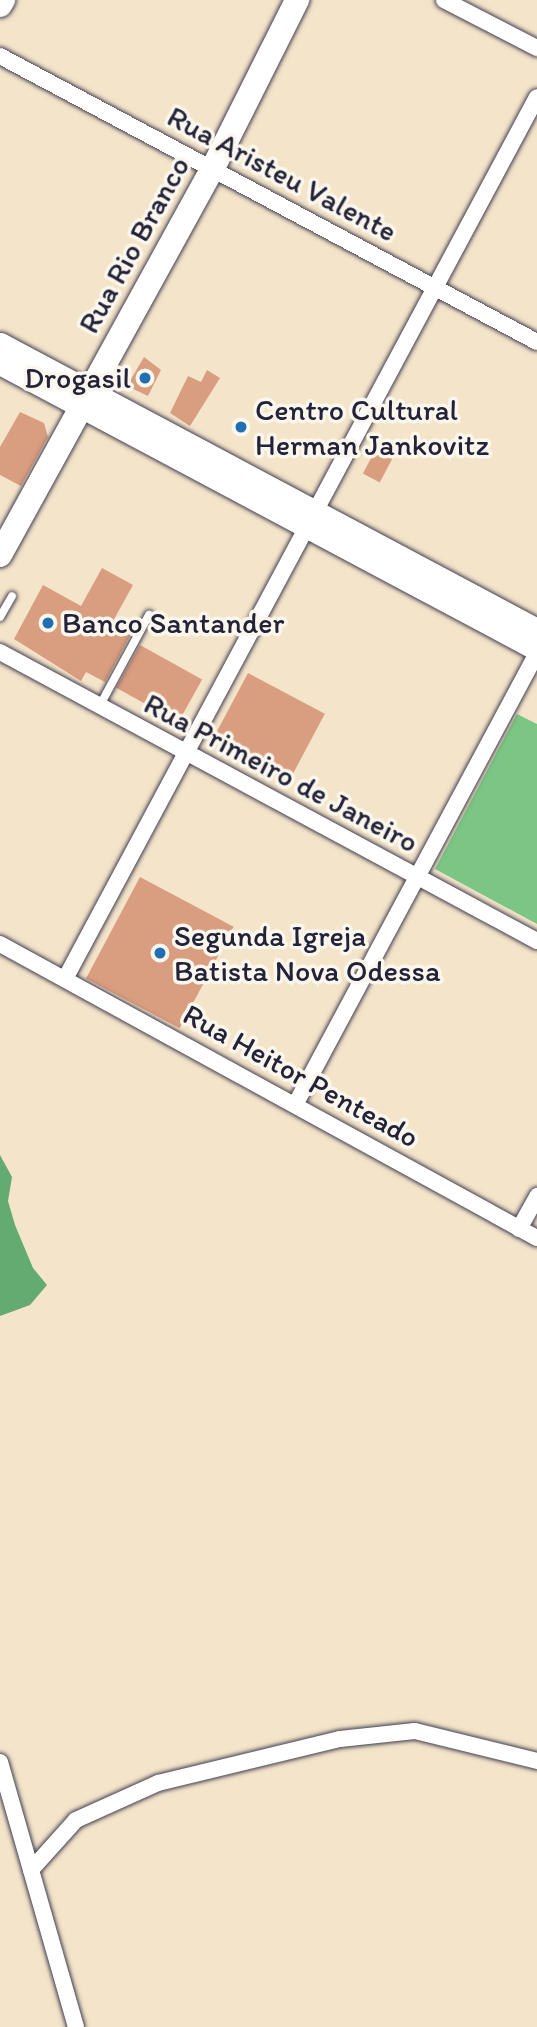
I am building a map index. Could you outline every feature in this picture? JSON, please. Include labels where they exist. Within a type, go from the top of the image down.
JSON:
[{"type":"main road","points":[[0,5],[3,0]]},
{"type":"main road","name":"Rua Rio Branco","points":[[0,555],[213,168],[297,0]]},
{"type":"main road","points":[[0,344],[32,370],[85,400],[488,613],[537,630]]},
{"type":"main road","points":[[0,363],[32,370]]},
{"type":"main road","points":[[488,613],[537,651]]},
{"type":"street","points":[[444,0],[537,48]]},
{"type":"street","name":"Rua Aristeu Valente","points":[[0,56],[537,342]]},
{"type":"street","points":[[65,979],[188,756],[537,97]]},
{"type":"street","points":[[295,1105],[537,651]]},
{"type":"street","name":"Rua Primeiro de Janeiro","points":[[0,652],[188,756],[537,941]]},
{"type":"street","name":"Rua Heitor Penteado","points":[[0,944],[537,1238]]},
{"type":"street","points":[[519,1229],[537,1196]]},
{"type":"street","points":[[31,1870],[76,1819],[158,1783],[340,1739],[415,1731],[537,1761]]},
{"type":"street","points":[[0,1762],[76,2027]]},
{"type":"lane","points":[[0,617],[12,596]]},
{"type":"lane","points":[[99,707],[149,615]]},
{"type":"green space","points":[[517,714],[537,724],[537,924],[435,869]]},
{"type":"green space","points":[[0,1155],[12,1177],[8,1201],[15,1225],[33,1268],[47,1285],[30,1305],[0,1316]]},
{"type":"building","name":"Drogasil","points":[[144,357],[161,370],[148,396],[127,386]]},
{"type":"building","points":[[207,370],[220,378],[190,426],[170,413],[188,376],[201,382]]},
{"type":"building","points":[[20,412],[44,423],[48,437],[21,486],[0,475],[0,447]]},
{"type":"building","points":[[377,447],[394,456],[380,482],[363,473]]},
{"type":"building","points":[[102,568],[133,585],[113,621],[132,632],[105,682],[86,672],[81,681],[14,639],[43,585],[81,606]]},
{"type":"building","points":[[140,645],[202,679],[178,722],[116,688]]},
{"type":"building","points":[[248,673],[325,714],[290,779],[213,738]]},
{"type":"building","name":"Segunda Igreja Batista Nova Odessa","points":[[140,877],[234,927],[180,1028],[86,979]]},
{"type":"place","name":"Drogasil","points":[[145,378]]},
{"type":"place","name":"Centro Cultural Herman Jankovitz","points":[[241,427]]},
{"type":"place","name":"Banco Santander","points":[[48,623]]},
{"type":"place","name":"Segunda Igreja Batista Nova Odessa","points":[[160,953]]}]
